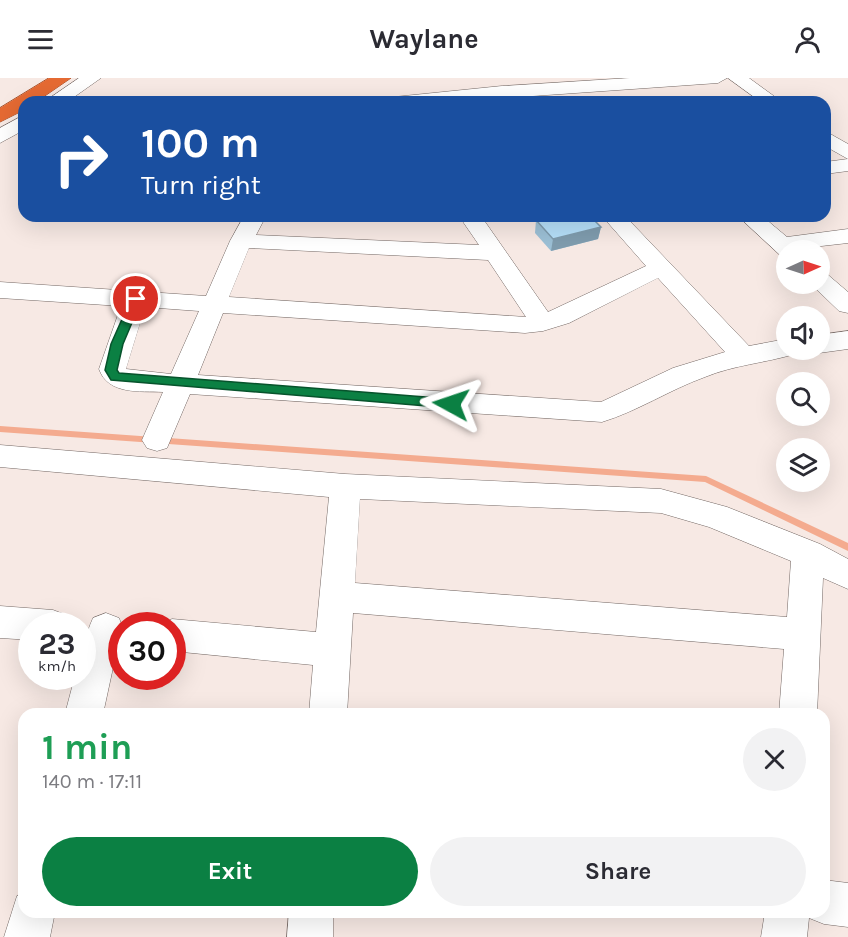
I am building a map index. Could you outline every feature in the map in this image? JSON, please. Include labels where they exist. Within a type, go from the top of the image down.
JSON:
[{"type":"highway","points":[[0,95],[30,78]]},
{"type":"highway","points":[[33,96],[62,78]]},
{"type":"highway","points":[[0,116],[18,105]]},
{"type":"main road","points":[[64,96],[92,78]]},
{"type":"main road","points":[[0,137],[18,125]]},
{"type":"street","points":[[439,96],[502,90],[718,78]]},
{"type":"street","points":[[737,78],[764,96]]},
{"type":"street","points":[[391,96],[404,82]]},
{"type":"street","points":[[831,141],[848,153]]},
{"type":"street","points":[[831,167],[848,165]]},
{"type":"street","points":[[158,440],[241,241],[252,222]]},
{"type":"street","points":[[474,222],[543,323]]},
{"type":"street","points":[[618,222],[742,354]]},
{"type":"street","points":[[756,222],[776,240]]},
{"type":"street","points":[[827,240],[848,236]]},
{"type":"street","points":[[241,241],[494,253]]},
{"type":"street","points":[[0,290],[503,326],[543,323],[660,268]]},
{"type":"street","points":[[830,289],[848,305]]},
{"type":"street","points":[[136,299],[117,344],[111,370],[115,377],[123,380],[495,407],[602,412],[621,406],[681,376],[742,354],[776,349]]},
{"type":"street","points":[[830,342],[848,340]]},
{"type":"street","points":[[0,456],[345,486],[661,501],[706,512],[808,554],[848,575]]},
{"type":"street","points":[[329,708],[345,486]]},
{"type":"street","points":[[798,708],[808,554]]},
{"type":"street","points":[[336,597],[802,634]]},
{"type":"street","points":[[0,621],[18,623]]},
{"type":"street","points":[[85,708],[103,629]]},
{"type":"street","points":[[186,636],[334,650]]},
{"type":"street","points":[[830,903],[848,905]]},
{"type":"street","points":[[27,937],[32,918]]},
{"type":"street","points":[[298,937],[310,937],[312,918]]},
{"type":"street","points":[[784,937],[786,918]]},
{"type":"building","points":[[538,222],[596,222],[601,227],[553,239]]},
{"type":"waterway","points":[[0,429],[706,479],[848,547]]},
{"type":"route","points":[[136,299],[117,344],[112,363],[111,370],[115,377],[123,380],[451,404]]}]
